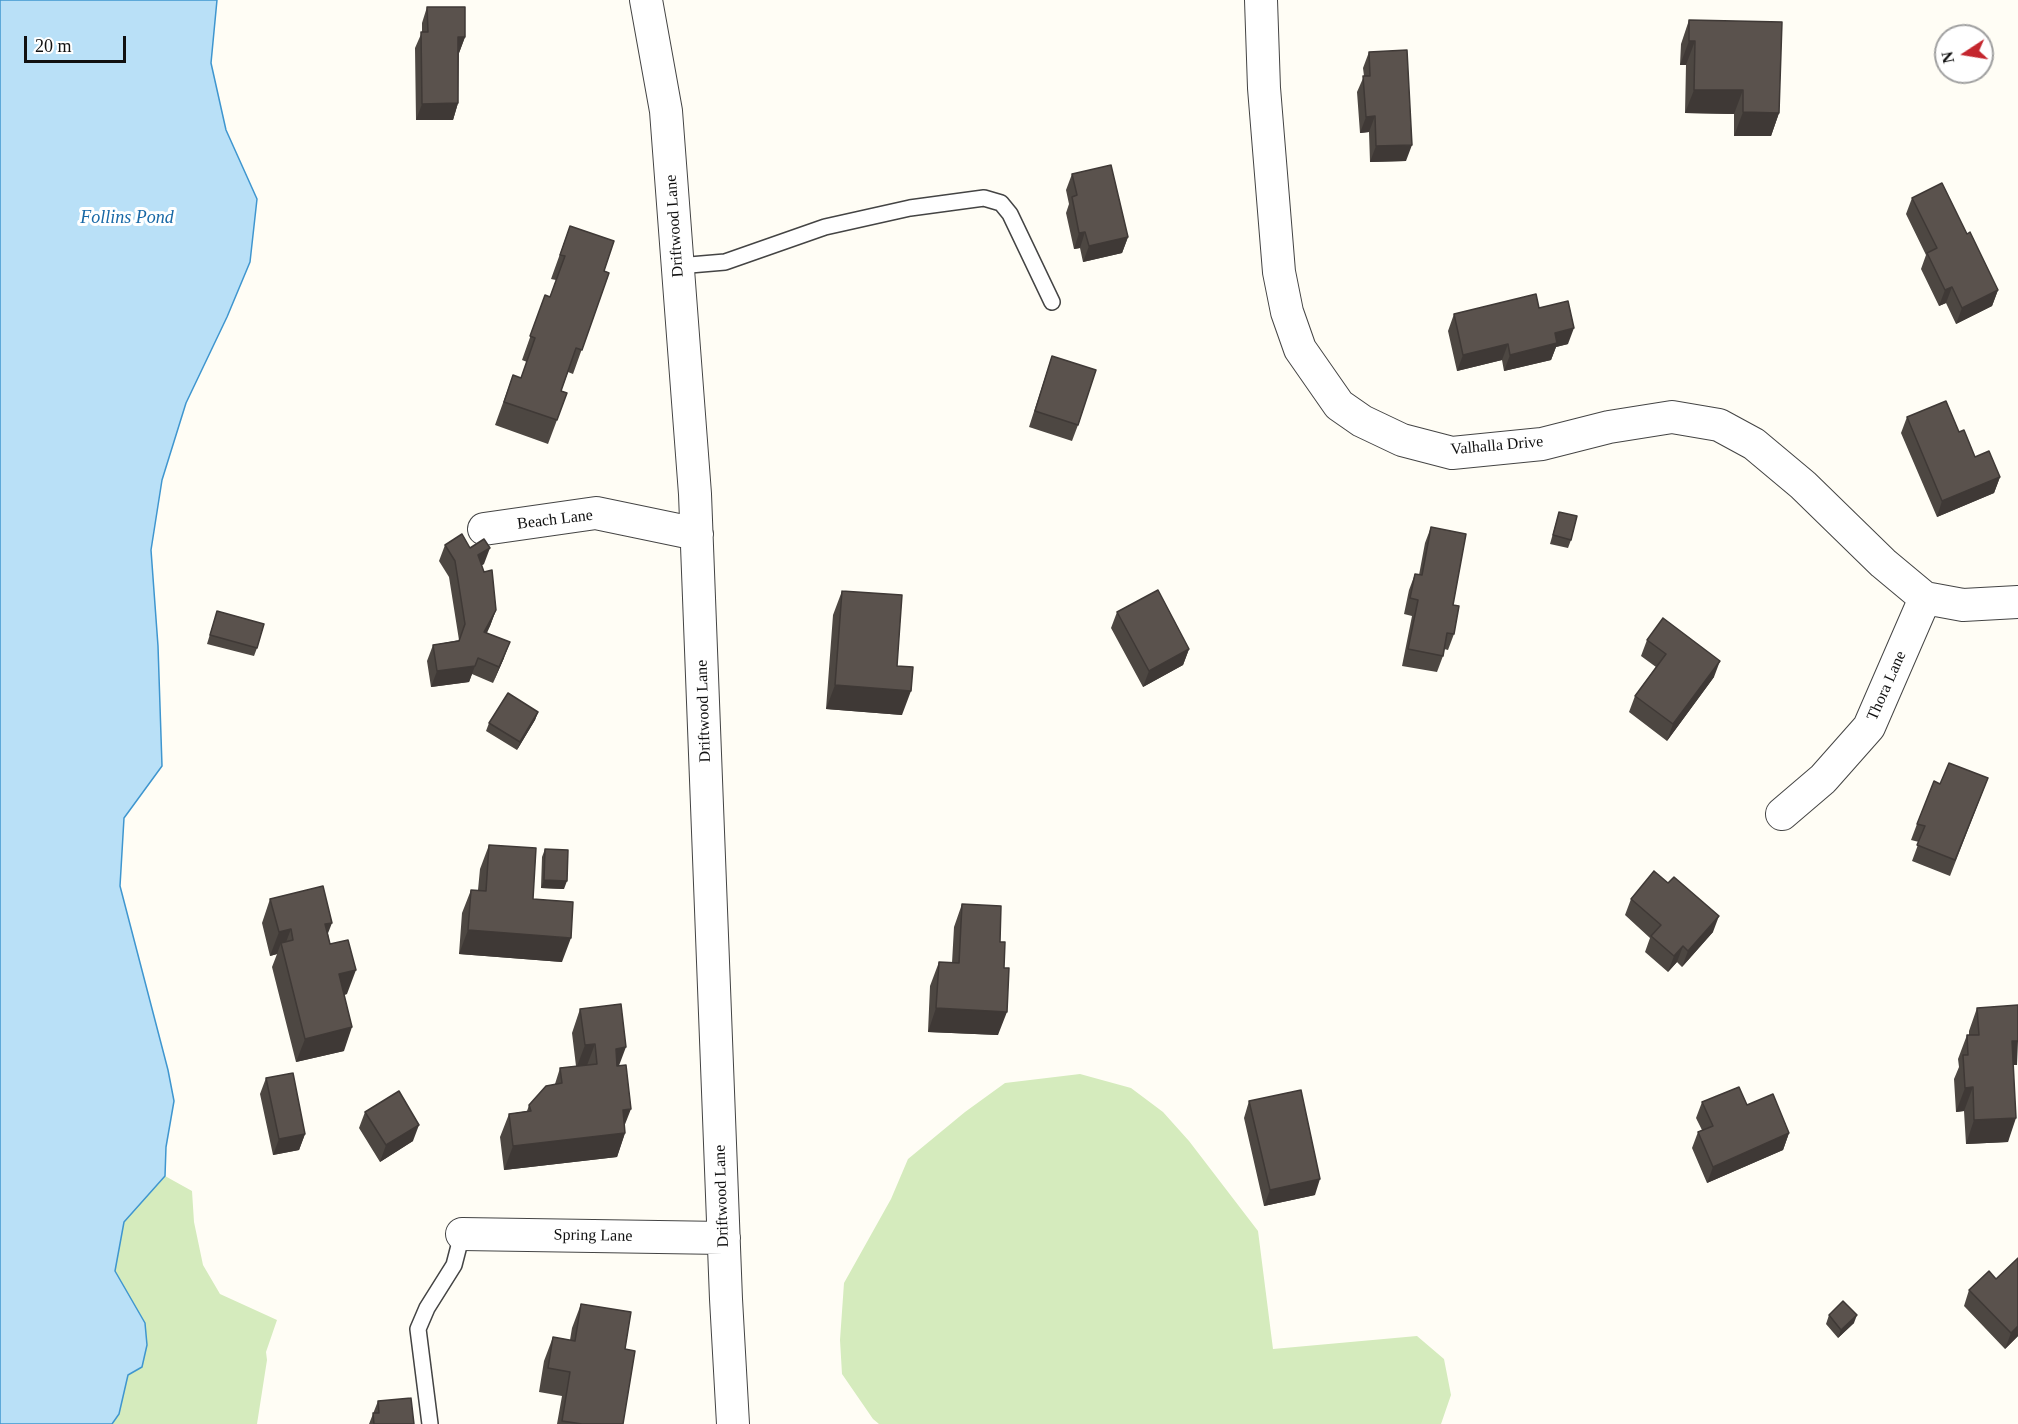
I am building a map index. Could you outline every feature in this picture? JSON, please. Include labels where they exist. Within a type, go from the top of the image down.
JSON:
[{"type":"street","name":"Driftwood Lane","points":[[646,0],[666,111],[697,534],[733,1424]]},
{"type":"street","name":"Valhalla Drive","points":[[1262,0],[1264,88],[1279,272],[1287,312],[1300,349],[1339,405],[1362,422],[1402,440],[1452,453],[1542,444],[1609,427],[1672,417],[1719,425],[1754,444],[1803,485],[1867,548],[1925,598]]},
{"type":"street","name":"Beach Lane","points":[[484,529],[596,513],[697,534]]},
{"type":"street","points":[[1925,598],[1963,605],[2018,602]]},
{"type":"street","name":"Thora Lane","points":[[1782,814],[1823,779],[1869,727],[1925,598]]},
{"type":"street","name":"Spring Lane","points":[[462,1234],[724,1239]]},
{"type":"lane","points":[[678,266],[724,262],[825,227],[910,208],[984,198],[1001,203],[1010,214],[1052,302]]},
{"type":"lane","points":[[430,1424],[418,1329],[454,1265],[462,1234]]},
{"type":"green space","points":[[1080,1074],[1131,1088],[1163,1112],[1189,1141],[1258,1231],[1273,1349],[1417,1336],[1444,1359],[1451,1395],[1441,1424],[879,1424],[873,1419],[842,1374],[840,1340],[844,1283],[891,1199],[908,1159],[965,1112],[1005,1083]]},
{"type":"green space","points":[[165,1176],[192,1191],[194,1222],[203,1265],[220,1294],[277,1320],[266,1352],[267,1360],[257,1424],[112,1424],[119,1414],[128,1375],[145,1323],[115,1271],[124,1222]]},
{"type":"water","name":"Follins Pond","points":[[0,0],[217,0],[211,63],[226,130],[257,199],[250,262],[186,403],[162,480],[151,550],[158,646],[162,766],[124,818],[120,886],[174,1101],[166,1147],[165,1176],[124,1222],[115,1271],[145,1323],[147,1345],[142,1367],[128,1375],[119,1414],[112,1424],[0,1424]]},
{"type":"building","points":[[427,7],[465,7],[465,37],[458,37],[458,103],[422,104],[421,32],[428,32]]},
{"type":"building","points":[[1689,20],[1782,22],[1779,113],[1743,112],[1743,90],[1694,90],[1695,41],[1689,41]]},
{"type":"building","points":[[1407,50],[1412,145],[1376,146],[1375,116],[1366,117],[1363,76],[1370,76],[1369,52]]},
{"type":"building","points":[[1111,165],[1128,237],[1089,246],[1085,232],[1079,233],[1072,197],[1077,195],[1072,174]]},
{"type":"building","points":[[1942,183],[1967,234],[1970,232],[1998,290],[1962,308],[1952,287],[1945,290],[1927,253],[1937,248],[1912,198]]},
{"type":"building","points":[[570,226],[614,241],[604,271],[609,273],[582,350],[576,348],[561,391],[567,393],[557,420],[504,402],[513,375],[521,378],[535,338],[530,336],[545,295],[550,297],[565,256],[560,255]]},
{"type":"building","points":[[1536,294],[1539,308],[1568,301],[1574,328],[1555,333],[1557,343],[1510,355],[1508,344],[1463,355],[1454,314]]},
{"type":"building","points":[[1052,356],[1096,370],[1078,425],[1035,411]]},
{"type":"building","points":[[1946,401],[1959,432],[1964,430],[1975,457],[1989,451],[2000,477],[1942,501],[1907,417]]},
{"type":"building","points":[[1559,512],[1577,516],[1571,540],[1553,535]]},
{"type":"building","points":[[1431,527],[1466,534],[1453,605],[1459,606],[1454,634],[1447,633],[1443,656],[1408,649],[1418,600],[1410,598],[1415,574],[1422,575]]},
{"type":"building","points":[[462,534],[470,548],[484,539],[490,548],[478,555],[484,572],[492,570],[496,610],[484,632],[510,642],[499,667],[478,658],[475,666],[437,671],[433,645],[459,641],[465,624],[455,561],[445,545]]},
{"type":"building","points":[[1158,590],[1189,649],[1149,671],[1117,612]]},
{"type":"building","points":[[842,591],[902,595],[897,666],[913,667],[911,691],[835,685]]},
{"type":"building","points":[[217,611],[264,624],[257,648],[210,635]]},
{"type":"building","points":[[1663,618],[1720,661],[1673,724],[1635,696],[1666,654],[1647,640]]},
{"type":"building","points":[[508,693],[538,712],[520,742],[489,723]]},
{"type":"building","points":[[1949,763],[1988,778],[1955,860],[1917,845],[1925,826],[1917,824],[1934,781],[1940,784]]},
{"type":"building","points":[[489,845],[536,848],[533,899],[573,902],[571,938],[468,930],[471,890],[486,891]]},
{"type":"building","points":[[545,849],[568,850],[567,881],[544,880]]},
{"type":"building","points":[[1654,871],[1668,883],[1674,877],[1719,916],[1688,951],[1683,946],[1674,956],[1651,936],[1661,925],[1631,899]]},
{"type":"building","points":[[323,886],[332,923],[325,924],[330,944],[348,940],[356,970],[339,974],[352,1027],[305,1039],[281,943],[293,940],[291,929],[279,932],[270,899]]},
{"type":"building","points":[[962,904],[1001,906],[1000,942],[1005,942],[1004,968],[1009,968],[1007,1012],[936,1008],[939,962],[959,963]]},
{"type":"building","points":[[621,1004],[626,1047],[616,1049],[617,1066],[626,1065],[631,1109],[623,1110],[625,1133],[513,1146],[509,1114],[531,1111],[529,1105],[546,1086],[562,1083],[560,1068],[597,1064],[595,1044],[585,1045],[580,1009]]},
{"type":"building","points":[[2018,1005],[2018,1041],[2012,1041],[2016,1118],[1974,1120],[1973,1087],[1965,1088],[1963,1055],[1968,1055],[1967,1035],[1979,1035],[1977,1008]]},
{"type":"building","points":[[293,1073],[305,1134],[279,1139],[266,1078]]},
{"type":"building","points":[[1739,1087],[1747,1105],[1773,1094],[1789,1133],[1713,1167],[1698,1132],[1713,1126],[1702,1102]]},
{"type":"building","points":[[1301,1090],[1320,1179],[1270,1190],[1249,1101]]},
{"type":"building","points":[[399,1091],[419,1125],[386,1145],[365,1112]]},
{"type":"building","points":[[2018,1258],[2018,1326],[2011,1333],[1969,1290],[1989,1271],[1996,1279]]},
{"type":"building","points":[[1843,1301],[1857,1315],[1841,1330],[1829,1315]]},
{"type":"building","points":[[581,1304],[631,1312],[625,1349],[635,1351],[623,1424],[582,1424],[562,1421],[570,1372],[548,1368],[553,1337],[575,1341]]},
{"type":"building","points":[[411,1398],[414,1424],[374,1424],[373,1413],[379,1413],[378,1401]]}]
